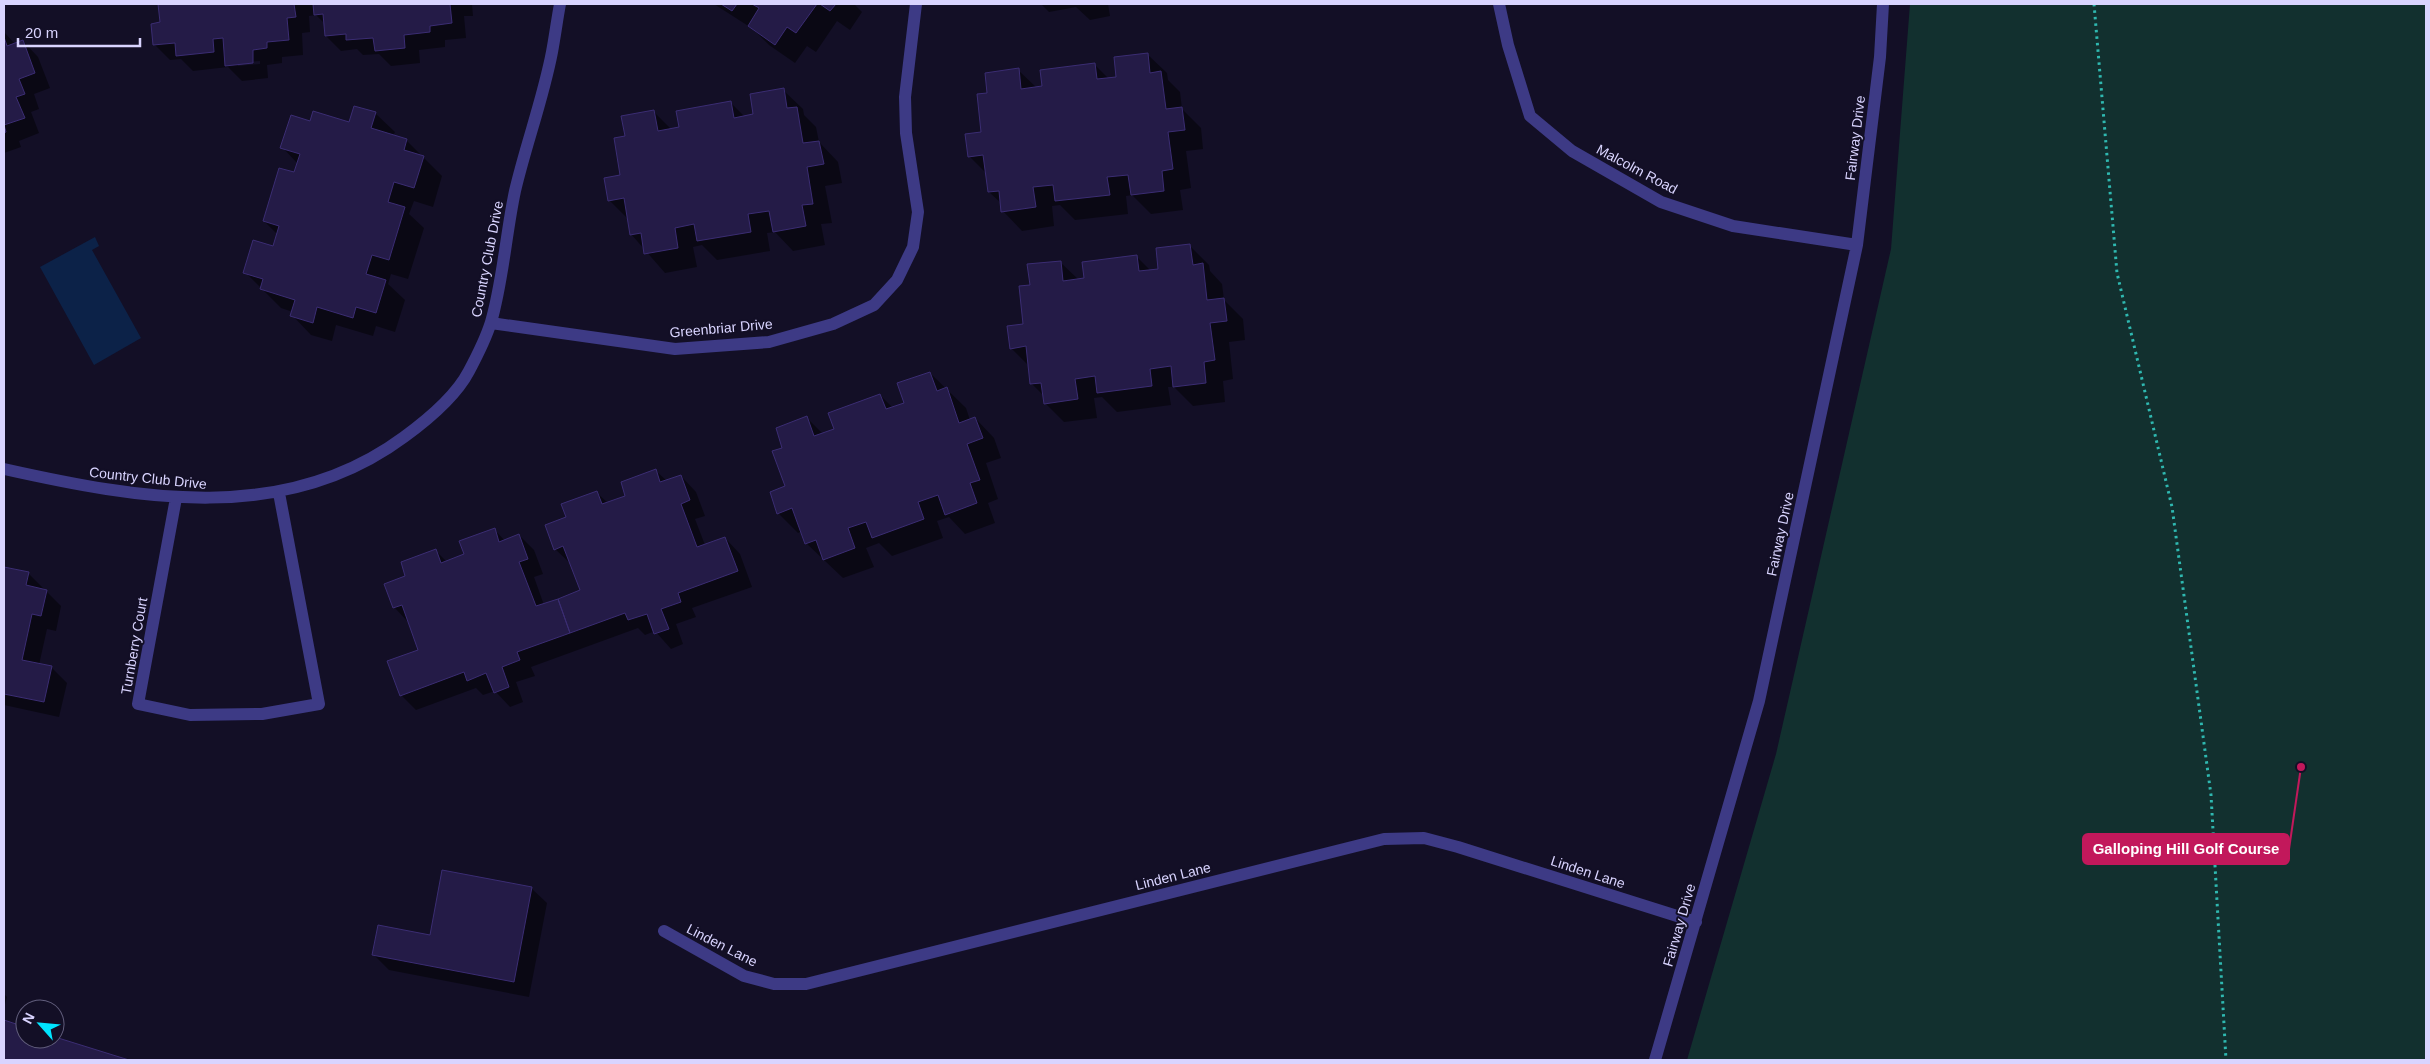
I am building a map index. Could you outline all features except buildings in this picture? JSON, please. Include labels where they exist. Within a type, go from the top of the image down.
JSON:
[{"type":"street","name":"Country Club Drive","points":[[4,470],[78,486],[176,498],[220,499],[280,492],[336,476],[380,455],[431,417],[468,373],[491,323],[516,191],[552,53],[560,4]]},
{"type":"street","name":"Greenbriar Drive","points":[[491,323],[675,350],[769,342],[833,324],[874,305],[898,280],[913,247],[918,212],[906,133],[905,97],[916,4]]},
{"type":"street","name":"Malcolm Road","points":[[1499,4],[1508,45],[1530,116],[1572,151],[1661,202],[1733,226],[1857,245]]},
{"type":"street","name":"Fairway Drive","points":[[1655,1060],[1760,701],[1857,245],[1880,57],[1883,4]]},
{"type":"street","name":"Turnberry Court","points":[[176,498],[138,704],[190,715],[262,714],[319,704],[280,492]]},
{"type":"street","name":"Linden Lane","points":[[664,931],[744,976],[774,984],[806,984],[1384,839],[1424,838],[1696,922]]},
{"type":"path","points":[[2094,4],[2118,273],[2172,507],[2211,795],[2226,1060]]},
{"type":"green space","points":[[1910,4],[2426,4],[2426,1060],[1687,1060],[1776,754],[1891,249]]},
{"type":"water","points":[[95,237],[99,246],[92,250],[141,338],[94,365],[40,267]]},
{"type":"place","name":"Galloping Hill Golf Course","points":[[2301,767]]}]
